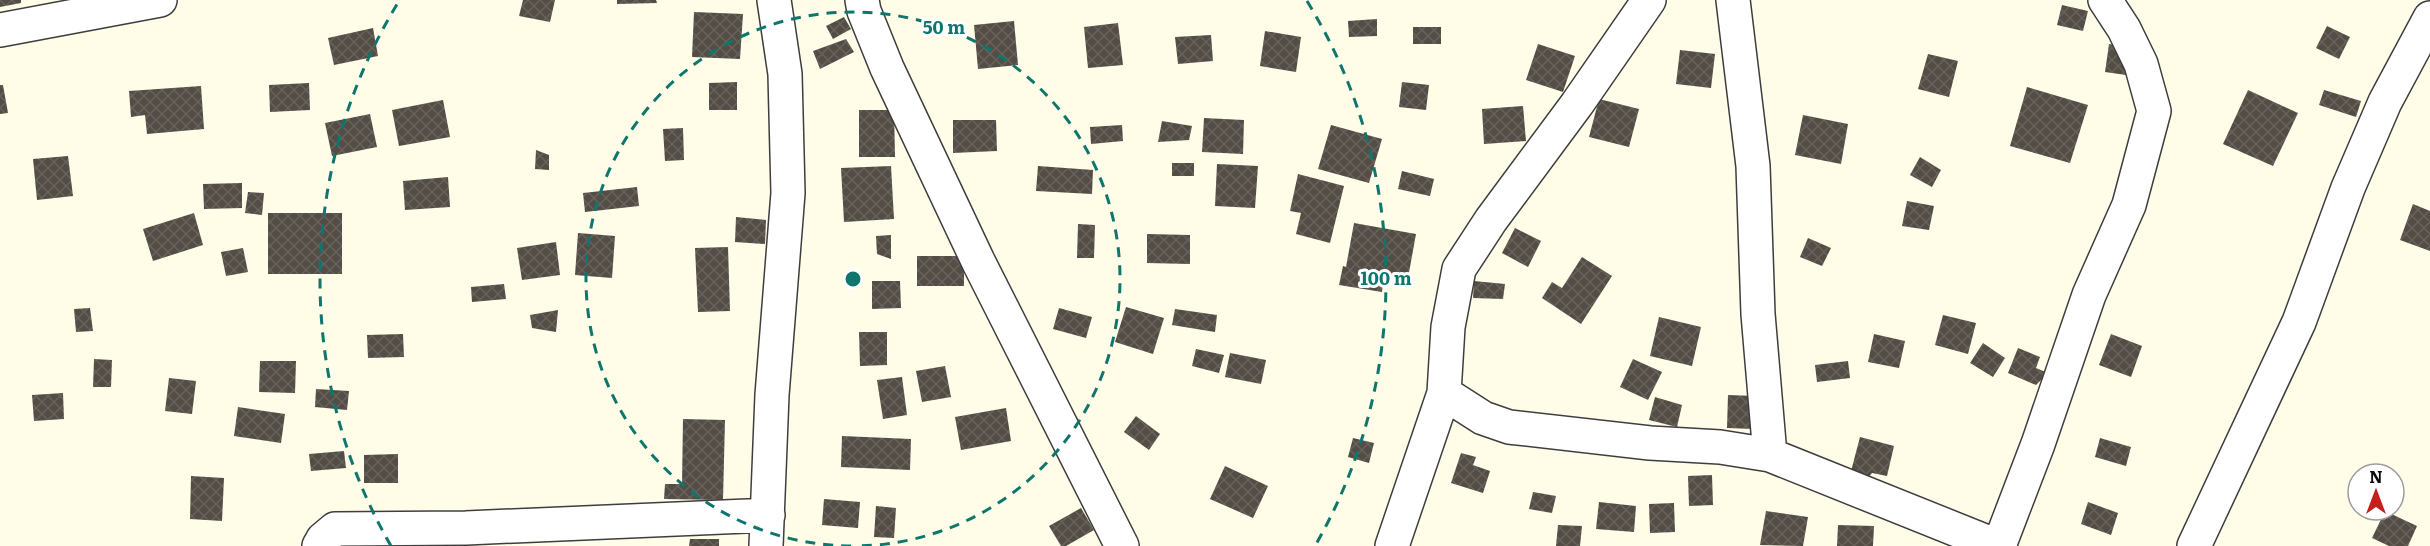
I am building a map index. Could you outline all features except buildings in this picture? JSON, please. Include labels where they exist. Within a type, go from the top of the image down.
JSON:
[{"type":"street","points":[[0,30],[160,0]]},
{"type":"street","points":[[319,546],[322,539],[335,529],[767,530],[772,395],[788,193],[785,74],[774,0]]},
{"type":"street","points":[[862,0],[887,68],[978,261],[1122,546]]},
{"type":"street","points":[[1392,546],[1411,493],[1427,436],[1444,393],[1448,327],[1459,269],[1491,220],[1577,104],[1649,0]]},
{"type":"street","points":[[1733,0],[1753,166],[1758,314],[1770,455]]},
{"type":"street","points":[[1444,393],[1483,418],[1509,427],[1650,443],[1720,447],[1770,455],[1998,546],[2038,444],[2089,295],[2129,205],[2154,111],[2141,64],[2124,29],[2105,0]]},
{"type":"street","points":[[2194,546],[2299,322],[2348,188],[2385,102],[2430,18]]}]
